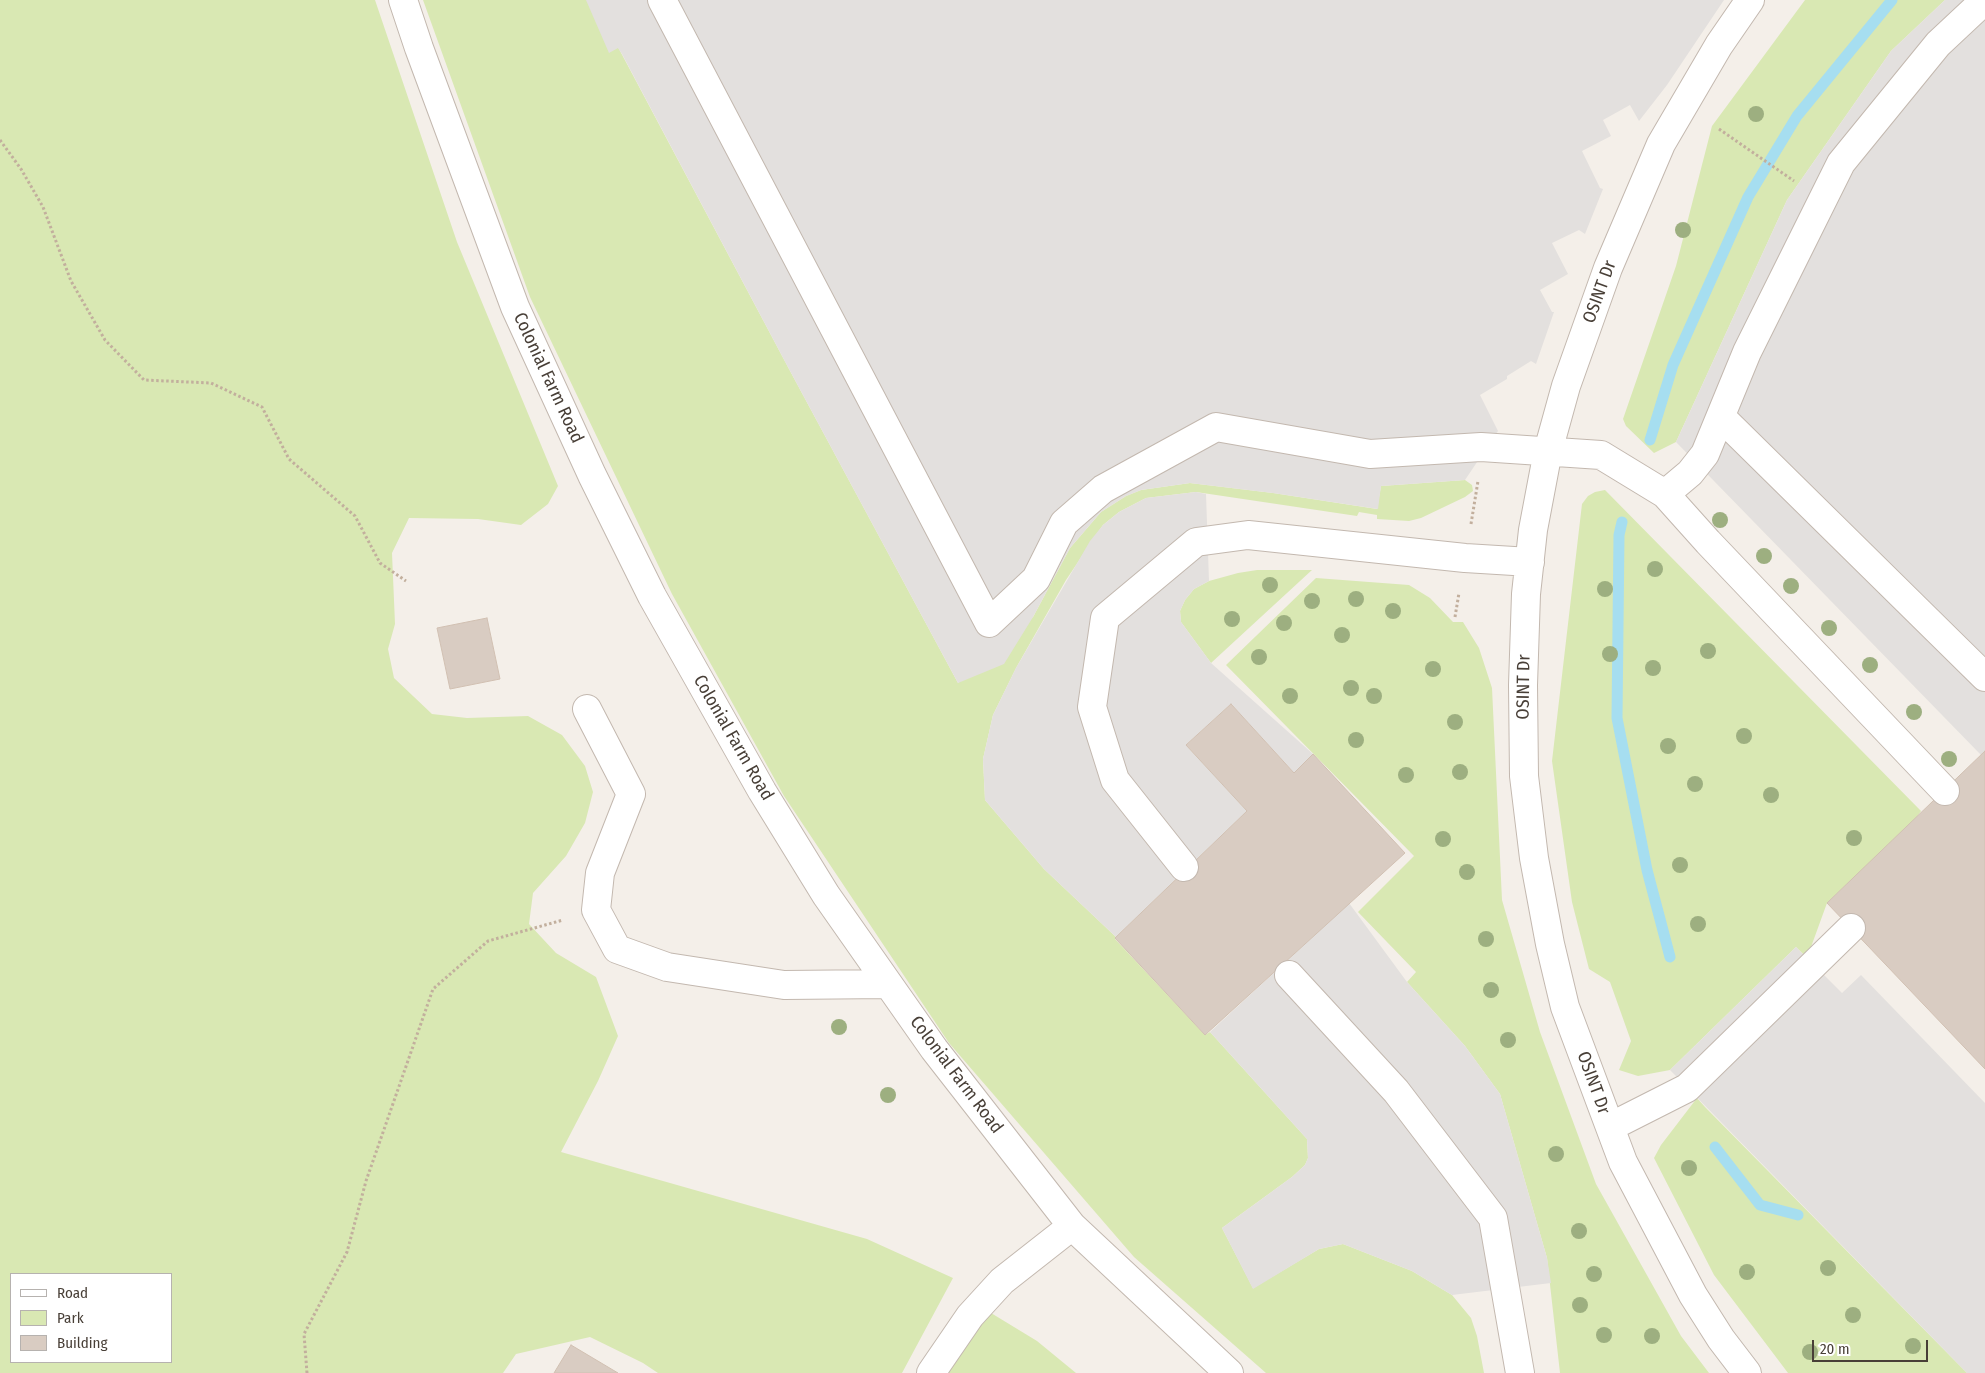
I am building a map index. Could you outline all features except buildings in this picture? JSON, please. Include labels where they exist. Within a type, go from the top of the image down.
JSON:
[{"type":"street","name":"Colonial Farm Road","points":[[403,0],[418,48],[515,307],[596,483],[652,596],[762,791],[826,895],[888,984],[934,1048],[1072,1226],[1229,1373]]},
{"type":"street","points":[[662,0],[989,622],[1036,579],[1064,523],[1103,488],[1216,427],[1370,454],[1481,447],[1601,454],[1665,494],[1708,542],[1945,791]]},
{"type":"street","name":"OSINT Dr","points":[[1747,1373],[1721,1339],[1693,1295],[1623,1162],[1565,1007],[1550,944],[1534,858],[1524,776],[1523,685],[1526,594],[1533,530],[1548,451],[1566,386],[1608,268],[1654,158],[1720,45],[1750,0]]},
{"type":"street","points":[[1665,494],[1690,473],[1705,454],[1747,352],[1841,162],[1938,44],[1985,0]]},
{"type":"street","points":[[1721,417],[1985,676]]},
{"type":"street","points":[[1184,867],[1115,780],[1092,707],[1105,618],[1196,542],[1248,535],[1465,558],[1530,562]]},
{"type":"street","points":[[587,709],[630,794],[600,873],[596,910],[617,948],[667,967],[784,985],[888,984]]},
{"type":"street","points":[[1610,1127],[1688,1088],[1851,928]]},
{"type":"street","points":[[1289,975],[1396,1091],[1493,1218],[1520,1373]]},
{"type":"street","points":[[931,1373],[970,1316],[1002,1281],[1072,1226]]},
{"type":"path","points":[[1719,129],[1790,178]]},
{"type":"path","points":[[0,140],[21,169],[43,207],[70,281],[105,340],[144,380],[211,383],[262,407],[289,459],[355,516],[380,563],[406,581]]},
{"type":"path","points":[[1470,529],[1479,476]]},
{"type":"path","points":[[1455,617],[1459,592]]},
{"type":"path","points":[[307,1373],[304,1334],[347,1252],[366,1181],[433,989],[488,941],[596,910]]},
{"type":"green space","points":[[0,0],[375,0],[457,242],[558,486],[548,504],[521,525],[478,519],[409,518],[392,553],[395,624],[388,649],[394,678],[432,714],[467,718],[528,716],[562,735],[585,766],[593,792],[585,823],[566,856],[533,893],[529,924],[556,953],[596,977],[618,1036],[598,1081],[561,1152],[867,1239],[953,1278],[902,1373],[658,1373],[643,1363],[590,1337],[516,1354],[503,1373],[0,1373]]},
{"type":"green space","points":[[423,0],[593,0],[958,683],[1033,617],[1070,548],[1101,512],[1126,496],[1141,490],[1190,483],[1273,493],[1377,509],[1381,486],[1465,480],[1472,485],[1473,491],[1465,497],[1421,518],[1409,521],[1377,519],[1377,515],[1359,512],[1357,516],[1196,492],[1146,498],[1119,512],[1103,525],[1066,580],[1016,668],[993,715],[983,759],[985,800],[1044,869],[1116,937],[1115,939],[1205,1035],[1210,1032],[1307,1139],[1308,1158],[1305,1165],[1292,1177],[1222,1228],[1253,1288],[1319,1249],[1343,1244],[1412,1271],[1452,1295],[1471,1318],[1477,1336],[1484,1373],[1266,1373],[1134,1257],[949,1043],[784,796],[672,594],[530,297]]},
{"type":"green space","points":[[1805,0],[1945,0],[1891,51],[1787,200],[1676,442],[1654,453],[1626,426],[1623,419],[1676,266],[1712,126]]},
{"type":"green space","points":[[1605,490],[1921,811],[1915,820],[1827,903],[1807,958],[1796,947],[1670,1070],[1638,1076],[1619,1070],[1631,1041],[1610,982],[1589,969],[1572,902],[1552,761],[1582,504],[1588,496]]},
{"type":"green space","points":[[1257,570],[1312,570],[1211,663],[1181,622],[1180,611],[1185,600],[1194,589],[1209,581]]},
{"type":"green space","points":[[1316,578],[1409,585],[1430,598],[1453,622],[1463,622],[1479,648],[1492,688],[1502,900],[1540,1032],[1596,1184],[1681,1336],[1709,1373],[1560,1373],[1547,1258],[1500,1094],[1465,1046],[1407,982],[1416,972],[1358,912],[1414,856],[1226,665]]},
{"type":"green space","points":[[1697,1098],[1967,1373],[1788,1373],[1714,1275],[1654,1158],[1661,1145]]},
{"type":"green space","points":[[991,1313],[1037,1341],[1076,1373],[944,1373],[972,1332]]},
{"type":"shaded area","points":[[586,0],[1724,0],[1667,85],[1639,121],[1630,105],[1603,120],[1611,136],[1582,151],[1600,188],[1603,189],[1585,234],[1579,230],[1552,243],[1568,274],[1540,290],[1552,312],[1554,312],[1536,364],[1531,361],[1507,376],[1507,379],[1480,395],[1498,431],[1465,480],[1381,486],[1378,509],[1190,483],[1141,490],[1126,496],[1101,512],[1070,548],[1033,617],[1004,664],[958,683],[622,54],[618,48],[609,53]]},
{"type":"shaded area","points":[[1945,0],[1985,0],[1985,751],[1981,755],[1676,442],[1787,200],[1891,51]]},
{"type":"shaded area","points":[[1196,492],[1206,494],[1209,581],[1194,589],[1185,600],[1180,611],[1181,622],[1211,663],[1313,754],[1294,773],[1231,704],[1186,745],[1247,811],[1116,937],[1044,869],[985,800],[983,759],[993,715],[1016,668],[1090,541],[1103,525],[1119,512],[1146,498]]},
{"type":"shaded area","points":[[1349,903],[1407,982],[1465,1046],[1500,1094],[1547,1258],[1551,1283],[1452,1295],[1412,1271],[1343,1244],[1319,1249],[1253,1289],[1222,1228],[1292,1177],[1305,1165],[1308,1158],[1307,1139],[1210,1032]]},
{"type":"shaded area","points":[[1796,947],[1842,993],[1861,975],[1985,1103],[1985,1373],[1967,1373],[1670,1070]]},
{"type":"waterway","points":[[1650,440],[1673,365],[1748,197],[1797,116],[1892,0]]},
{"type":"waterway","points":[[1622,522],[1619,535],[1617,718],[1647,870],[1670,957]]},
{"type":"waterway","points":[[1715,1147],[1760,1205],[1798,1215]]}]
